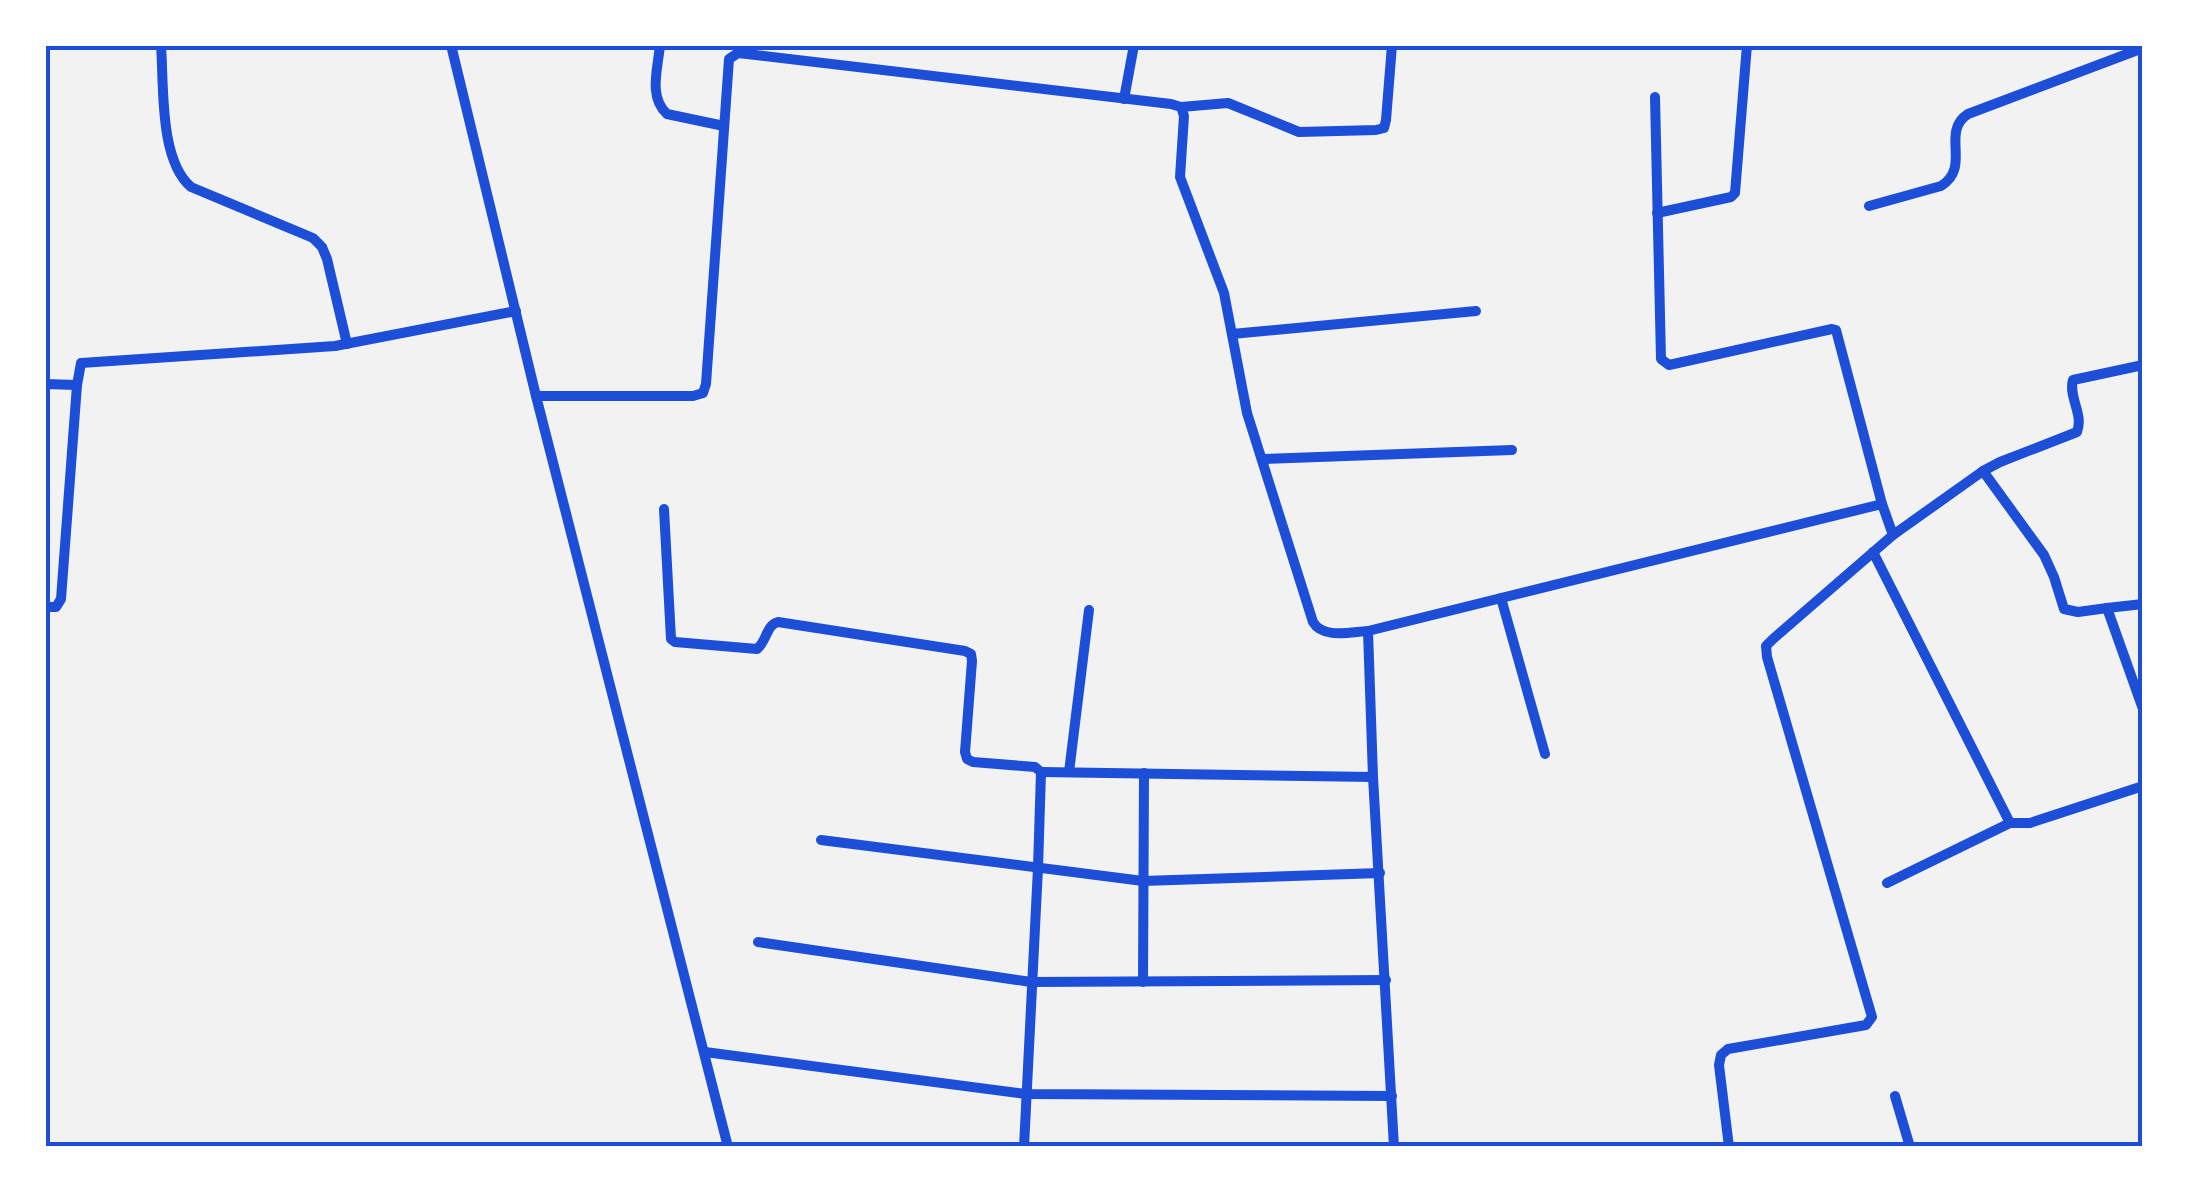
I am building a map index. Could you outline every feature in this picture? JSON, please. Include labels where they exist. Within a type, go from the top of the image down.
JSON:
[{"type":"street","points":[[161,45],[168,146],[180,178],[190,187],[313,238],[328,259],[347,344]]},
{"type":"street","points":[[451,45],[536,396],[728,1147]]},
{"type":"street","points":[[660,45],[655,92],[661,109],[667,114],[724,126]]},
{"type":"street","points":[[793,60],[794,45]]},
{"type":"street","points":[[1124,99],[1134,45]]},
{"type":"street","points":[[536,396],[703,393],[729,59],[733,55],[1180,107],[1228,103],[1309,133],[1384,128],[1392,45]]},
{"type":"street","points":[[1657,213],[1734,193],[1747,45]]},
{"type":"street","points":[[1870,206],[1950,180],[1960,118],[2143,48]]},
{"type":"street","points":[[1655,98],[1660,352],[1664,364],[1836,330],[1893,535]]},
{"type":"street","points":[[1180,107],[1184,116],[1180,177],[1224,293],[1243,398],[1317,629],[1368,631],[1882,504]]},
{"type":"street","points":[[45,608],[56,607],[61,599],[77,385],[80,366],[85,362],[347,344],[516,311]]},
{"type":"street","points":[[1232,334],[1476,311]]},
{"type":"street","points":[[1729,1147],[1721,1055],[1728,1050],[1866,1025],[1872,1017],[1766,646],[1893,535],[1983,471],[2077,432],[2080,420],[2071,390],[2073,380],[2143,365]]},
{"type":"street","points":[[45,384],[77,385]]},
{"type":"street","points":[[1262,459],[1512,450]]},
{"type":"street","points":[[1983,471],[2044,555],[2064,609],[2078,612],[2143,604]]},
{"type":"street","points":[[664,509],[671,639],[757,649],[773,623],[778,622],[965,651],[972,660],[965,752],[973,762],[1035,767],[1040,772],[1373,777]]},
{"type":"street","points":[[1874,552],[2010,823]]},
{"type":"street","points":[[1502,598],[1545,754]]},
{"type":"street","points":[[2107,608],[2143,709]]},
{"type":"street","points":[[1069,772],[1088,610]]},
{"type":"street","points":[[1368,631],[1394,1147]]},
{"type":"street","points":[[1024,1147],[1040,772]]},
{"type":"street","points":[[1143,982],[1144,774]]},
{"type":"street","points":[[1887,883],[2010,823],[2030,823],[2143,786]]},
{"type":"street","points":[[820,840],[1143,882],[1380,873]]},
{"type":"street","points":[[758,942],[1031,982],[1386,980]]},
{"type":"street","points":[[705,1052],[1026,1094],[1392,1096]]},
{"type":"street","points":[[1890,1147],[1906,1147],[1896,1096]]}]
